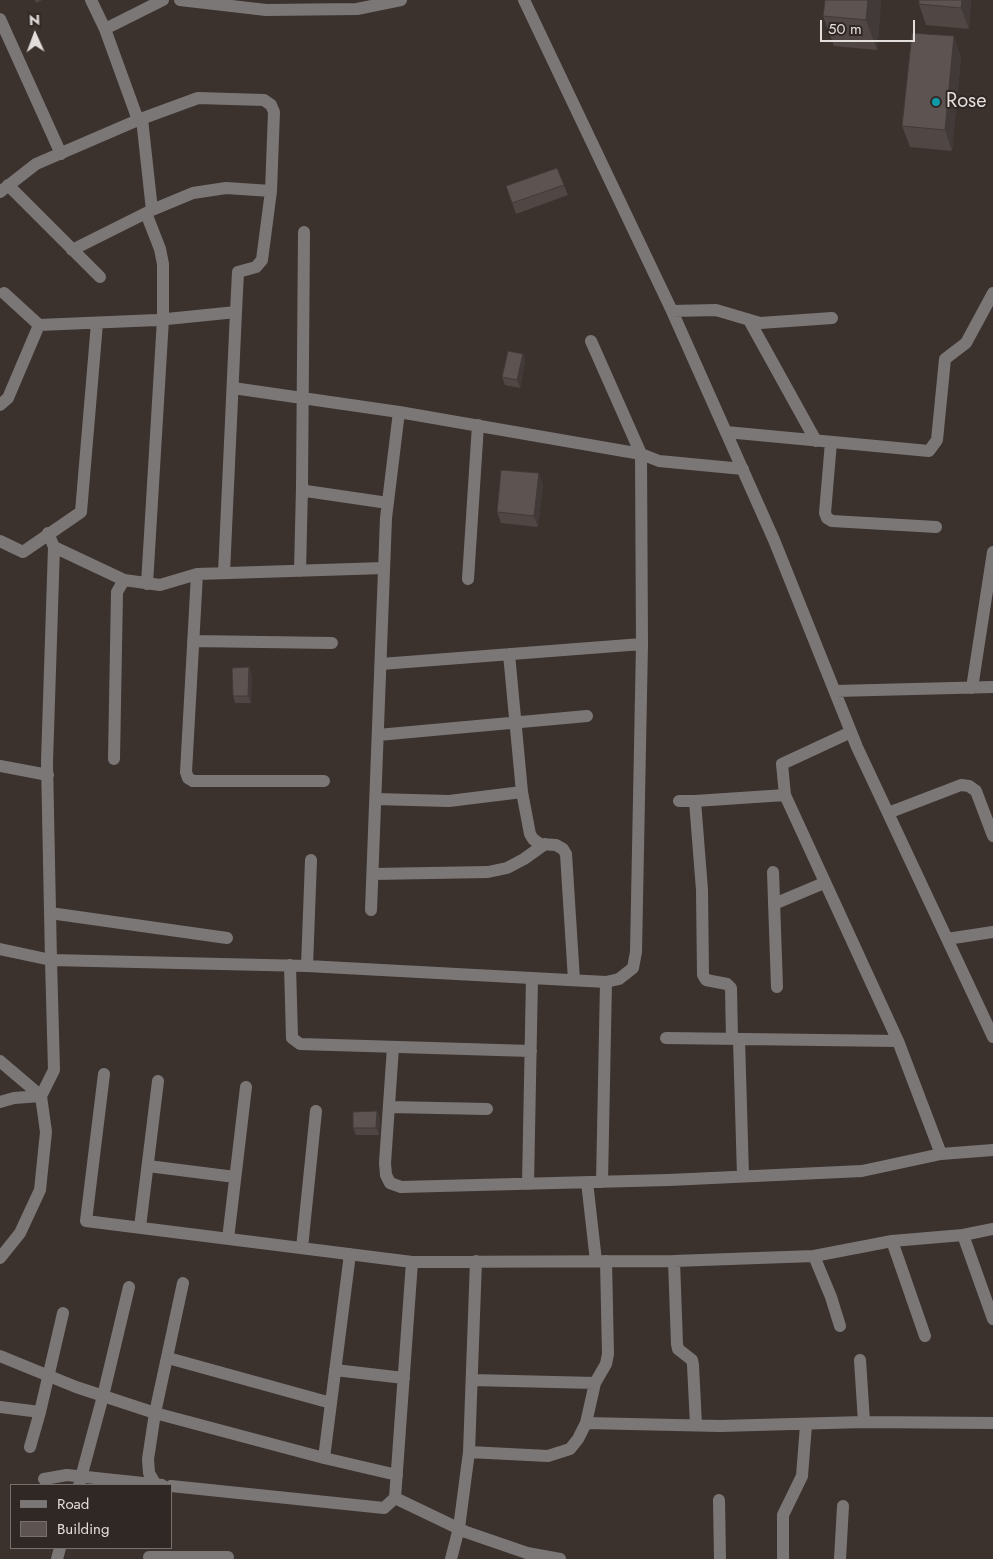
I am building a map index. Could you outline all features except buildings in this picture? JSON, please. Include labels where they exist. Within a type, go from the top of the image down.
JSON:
[{"type":"street","points":[[90,0],[104,29],[140,120],[149,211],[162,257],[163,319],[147,584]]},
{"type":"street","points":[[104,29],[142,5],[163,0]]},
{"type":"street","points":[[180,0],[357,9],[401,0]]},
{"type":"street","points":[[524,0],[672,311],[774,540],[851,732],[993,1037]]},
{"type":"street","points":[[0,19],[61,154]]},
{"type":"street","points":[[100,277],[4,189],[36,164],[140,120],[198,98],[264,100],[274,112],[271,191],[262,260],[256,268],[238,272],[224,574]]},
{"type":"street","points":[[72,250],[149,211],[193,193],[210,190],[271,191]]},
{"type":"street","points":[[300,571],[304,232]]},
{"type":"street","points":[[1,293],[39,325],[163,319],[236,312]]},
{"type":"street","points":[[726,432],[929,451],[936,440],[945,359],[966,343],[993,294]]},
{"type":"street","points":[[672,311],[716,310],[760,324],[832,318]]},
{"type":"street","points":[[749,320],[816,440]]},
{"type":"street","points":[[0,541],[24,552],[48,533],[81,512],[97,322]]},
{"type":"street","points":[[0,405],[8,398],[39,325]]},
{"type":"street","points":[[0,949],[51,960],[290,965],[606,982],[619,979],[633,968],[636,952],[642,644],[641,454],[591,341]]},
{"type":"street","points":[[233,388],[399,412],[641,454],[659,461],[743,469]]},
{"type":"street","points":[[371,910],[384,568],[388,504],[399,412]]},
{"type":"street","points":[[468,579],[478,426]]},
{"type":"street","points":[[830,442],[825,513],[827,518],[832,521],[936,527]]},
{"type":"street","points":[[302,488],[306,491],[388,504]]},
{"type":"street","points":[[0,1258],[20,1233],[40,1190],[46,1132],[41,1096],[54,1070],[48,775],[54,547],[48,533]]},
{"type":"street","points":[[54,547],[124,580],[160,586],[197,574],[384,568]]},
{"type":"street","points":[[972,688],[989,611],[993,552]]},
{"type":"street","points":[[197,574],[186,772],[188,778],[193,781],[324,781]]},
{"type":"street","points":[[114,759],[117,592],[124,580]]},
{"type":"street","points":[[193,641],[332,643]]},
{"type":"street","points":[[381,664],[642,644]]},
{"type":"street","points":[[509,654],[522,792],[530,834],[533,840],[556,845],[563,849],[566,854],[574,980]]},
{"type":"street","points":[[835,692],[993,687]]},
{"type":"street","points":[[378,734],[587,716]]},
{"type":"street","points":[[851,732],[782,764],[785,795],[898,1041],[941,1154]]},
{"type":"street","points":[[0,766],[48,775]]},
{"type":"street","points":[[888,813],[961,785],[970,786],[976,792],[993,836]]},
{"type":"street","points":[[376,799],[450,800],[522,792]]},
{"type":"street","points":[[679,801],[785,795]]},
{"type":"street","points":[[695,801],[702,890],[703,975],[711,982],[727,984],[731,988],[736,1039],[743,1176]]},
{"type":"street","points":[[372,874],[488,872],[507,868],[524,860],[545,844]]},
{"type":"street","points":[[307,966],[311,860]]},
{"type":"street","points":[[773,872],[777,987]]},
{"type":"street","points":[[774,904],[824,883]]},
{"type":"street","points":[[50,913],[227,938]]},
{"type":"street","points":[[947,939],[993,932]]},
{"type":"street","points":[[290,965],[292,1038],[294,1042],[300,1044],[531,1050]]},
{"type":"street","points":[[528,1184],[532,978]]},
{"type":"street","points":[[602,1182],[606,982]]},
{"type":"street","points":[[666,1038],[898,1041]]},
{"type":"street","points":[[394,1047],[385,1163],[386,1175],[390,1183],[401,1188],[862,1171],[941,1154],[993,1150]]},
{"type":"street","points":[[0,1061],[41,1096]]},
{"type":"street","points":[[104,1074],[86,1221],[412,1262],[674,1261],[814,1256],[892,1241],[963,1235],[993,1229]]},
{"type":"street","points":[[140,1227],[158,1081]]},
{"type":"street","points":[[228,1239],[246,1087]]},
{"type":"street","points":[[0,1102],[14,1098],[41,1096]]},
{"type":"street","points":[[389,1107],[487,1109]]},
{"type":"street","points":[[302,1248],[316,1111]]},
{"type":"street","points":[[148,1166],[235,1177]]},
{"type":"street","points":[[469,1452],[548,1456],[560,1454],[570,1450],[586,1423],[595,1384],[606,1364],[609,1343],[601,1261],[587,1182]]},
{"type":"street","points":[[963,1235],[993,1319]]},
{"type":"street","points":[[892,1241],[925,1336]]},
{"type":"street","points":[[324,1458],[350,1254]]},
{"type":"street","points":[[814,1256],[832,1297],[840,1326]]},
{"type":"street","points":[[451,1559],[459,1528],[469,1452],[476,1261]]},
{"type":"street","points":[[674,1261],[677,1344],[678,1349],[692,1360],[696,1425]]},
{"type":"street","points":[[172,1486],[384,1508],[395,1498],[412,1262]]},
{"type":"street","points":[[158,1484],[149,1473],[148,1459],[155,1413],[183,1283]]},
{"type":"street","points":[[80,1481],[129,1288]]},
{"type":"street","points":[[30,1447],[63,1313]]},
{"type":"street","points":[[0,1356],[103,1396],[155,1413],[324,1458],[397,1475]]},
{"type":"street","points":[[168,1358],[331,1403]]},
{"type":"street","points":[[860,1360],[864,1422]]},
{"type":"street","points":[[335,1370],[404,1378]]},
{"type":"street","points":[[472,1380],[595,1384]]},
{"type":"street","points":[[0,1407],[40,1412]]},
{"type":"street","points":[[586,1423],[696,1425],[806,1425],[864,1422],[993,1423]]},
{"type":"street","points":[[783,1559],[783,1515],[802,1476],[806,1425]]},
{"type":"street","points":[[44,1480],[67,1475],[80,1481],[139,1484]]},
{"type":"street","points":[[395,1498],[459,1528],[527,1553],[560,1559]]},
{"type":"street","points":[[719,1500],[720,1559]]},
{"type":"street","points":[[840,1559],[842,1506]]},
{"type":"street","points":[[149,1555],[228,1556]]},
{"type":"place","name":"Rose","points":[[936,102]]}]
